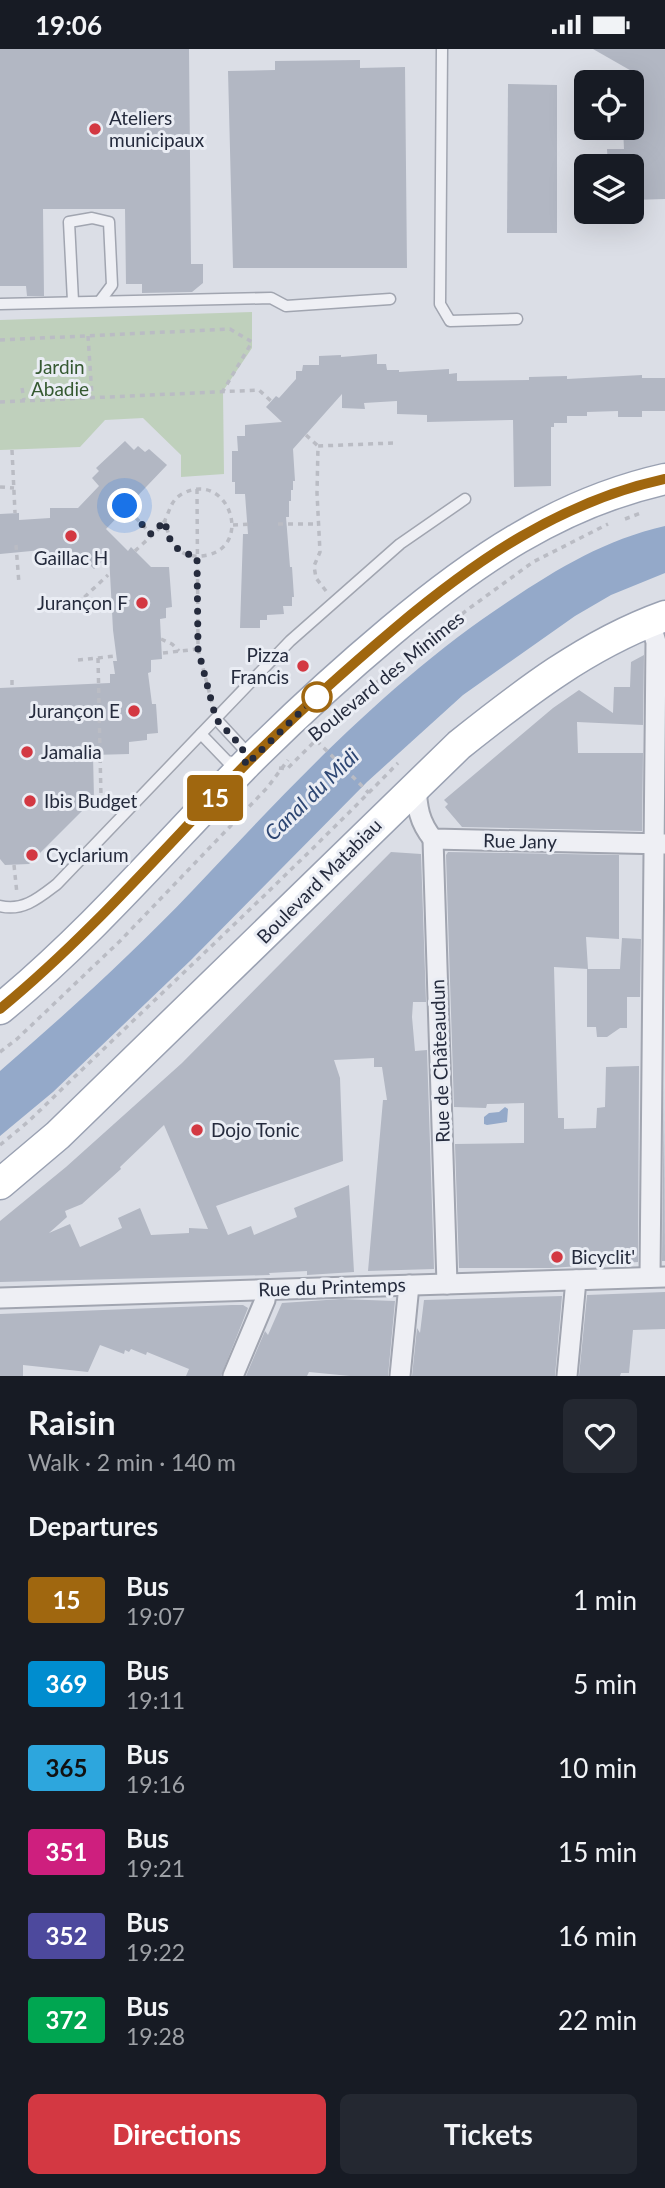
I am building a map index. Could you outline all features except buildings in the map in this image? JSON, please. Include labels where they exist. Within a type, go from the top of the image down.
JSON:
[{"type":"main road","name":"Boulevard des Minimes","points":[[0,1009],[89,928],[246,765],[346,669],[429,599],[505,544],[545,521],[605,496],[665,479]]},
{"type":"main road","name":"Boulevard Matabiau","points":[[0,1184],[88,1107],[407,774],[459,745],[523,695],[574,660],[657,619]]},
{"type":"street","points":[[657,619],[657,1277]]},
{"type":"street","points":[[407,774],[417,812],[424,829],[433,839]]},
{"type":"street","name":"Rue Jany","points":[[433,839],[659,844]]},
{"type":"street","name":"Rue de Châteaudun","points":[[433,839],[447,1284]]},
{"type":"street","name":"Rue du Printemps","points":[[0,1298],[657,1277]]},
{"type":"street","points":[[567,1376],[576,1280]]},
{"type":"street","points":[[400,1376],[409,1285]]},
{"type":"street","points":[[233,1376],[265,1300],[265,1290]]},
{"type":"lane","points":[[442,49],[440,305],[450,321],[517,319]]},
{"type":"lane","points":[[73,301],[69,222],[92,218],[108,222],[112,285],[100,301]]},
{"type":"lane","points":[[0,304],[271,298],[286,306],[390,299]]},
{"type":"lane","points":[[0,906],[9,908],[37,899],[57,884],[290,641],[400,544],[466,499]]},
{"type":"lane","points":[[201,734],[227,761],[246,765],[242,747],[216,719]]},
{"type":"path","points":[[0,340],[230,329],[252,342],[223,391]]},
{"type":"path","points":[[88,336],[92,397]]},
{"type":"path","points":[[22,388],[24,401]]},
{"type":"path","points":[[0,402],[259,390],[271,401]]},
{"type":"path","points":[[306,435],[318,446],[393,443]]},
{"type":"path","points":[[318,446],[320,552],[314,566],[316,578],[333,601]]},
{"type":"path","points":[[12,450],[15,513]]},
{"type":"path","points":[[0,487],[13,488]]},
{"type":"path","points":[[197,489],[198,649],[216,719]]},
{"type":"path","points":[[197,489],[215,493],[229,505],[233,525],[228,541],[215,553],[197,557],[180,552],[168,538],[165,521],[175,499],[197,489]]},
{"type":"path","points":[[122,503],[151,534]]},
{"type":"path","name":"Boulevard des Minimes","points":[[335,716],[467,610],[533,562],[608,524],[642,513]]},
{"type":"path","points":[[135,551],[165,521]]},
{"type":"path","points":[[233,525],[253,524]]},
{"type":"path","points":[[278,524],[319,524]]},
{"type":"path","points":[[16,545],[19,584]]},
{"type":"path","points":[[77,604],[108,575]]},
{"type":"path","points":[[161,639],[179,651]]},
{"type":"path","points":[[163,653],[198,649]]},
{"type":"path","points":[[78,660],[117,656]]},
{"type":"path","points":[[97,658],[101,798],[120,817]]},
{"type":"path","points":[[12,680],[12,687]]},
{"type":"path","name":"Boulevard des Minimes","points":[[0,1052],[120,941],[316,732]]},
{"type":"path","points":[[287,769],[316,740],[369,793]]},
{"type":"path","points":[[0,1145],[29,1121],[369,793],[407,774]]},
{"type":"path","points":[[14,865],[18,906]]},
{"type":"green space","name":"Jardin Abadie","points":[[252,312],[252,348],[223,391],[224,474],[181,477],[181,455],[143,418],[105,420],[80,447],[0,450],[0,320]]},
{"type":"water","name":"Canal du Midi","points":[[665,526],[665,573],[611,595],[575,616],[463,695],[367,782],[191,960],[53,1092],[0,1136],[0,1071],[147,937],[304,774],[382,700],[465,632],[546,577],[603,547]]},
{"type":"water","points":[[505,1107],[508,1109],[507,1122],[484,1124],[484,1117]]},
{"type":"bus line","name":"15","points":[[0,1009],[89,928],[274,737],[346,669],[429,599],[505,544],[545,521],[605,496],[665,479]]},
{"type":"place","name":"Ateliers municipaux","points":[[95,129]]},
{"type":"place","name":"Gaillac H","points":[[71,536]]},
{"type":"place","name":"Jurançon F","points":[[142,603]]},
{"type":"place","name":"Pizza Francis","points":[[303,666]]},
{"type":"place","name":"Jurançon E","points":[[134,711]]},
{"type":"place","name":"Jamalia","points":[[27,752]]},
{"type":"place","name":"Ibis Budget","points":[[30,801]]},
{"type":"place","name":"Cyclarium","points":[[32,855]]},
{"type":"place","name":"Dojo Tonic","points":[[197,1130]]},
{"type":"place","name":"Bicyclit'","points":[[557,1257]]},
{"type":"route","points":[[125,506],[151,534],[165,521],[168,538],[180,552],[197,557],[198,649],[216,719],[242,747],[246,765],[319,694],[317,697]]}]
